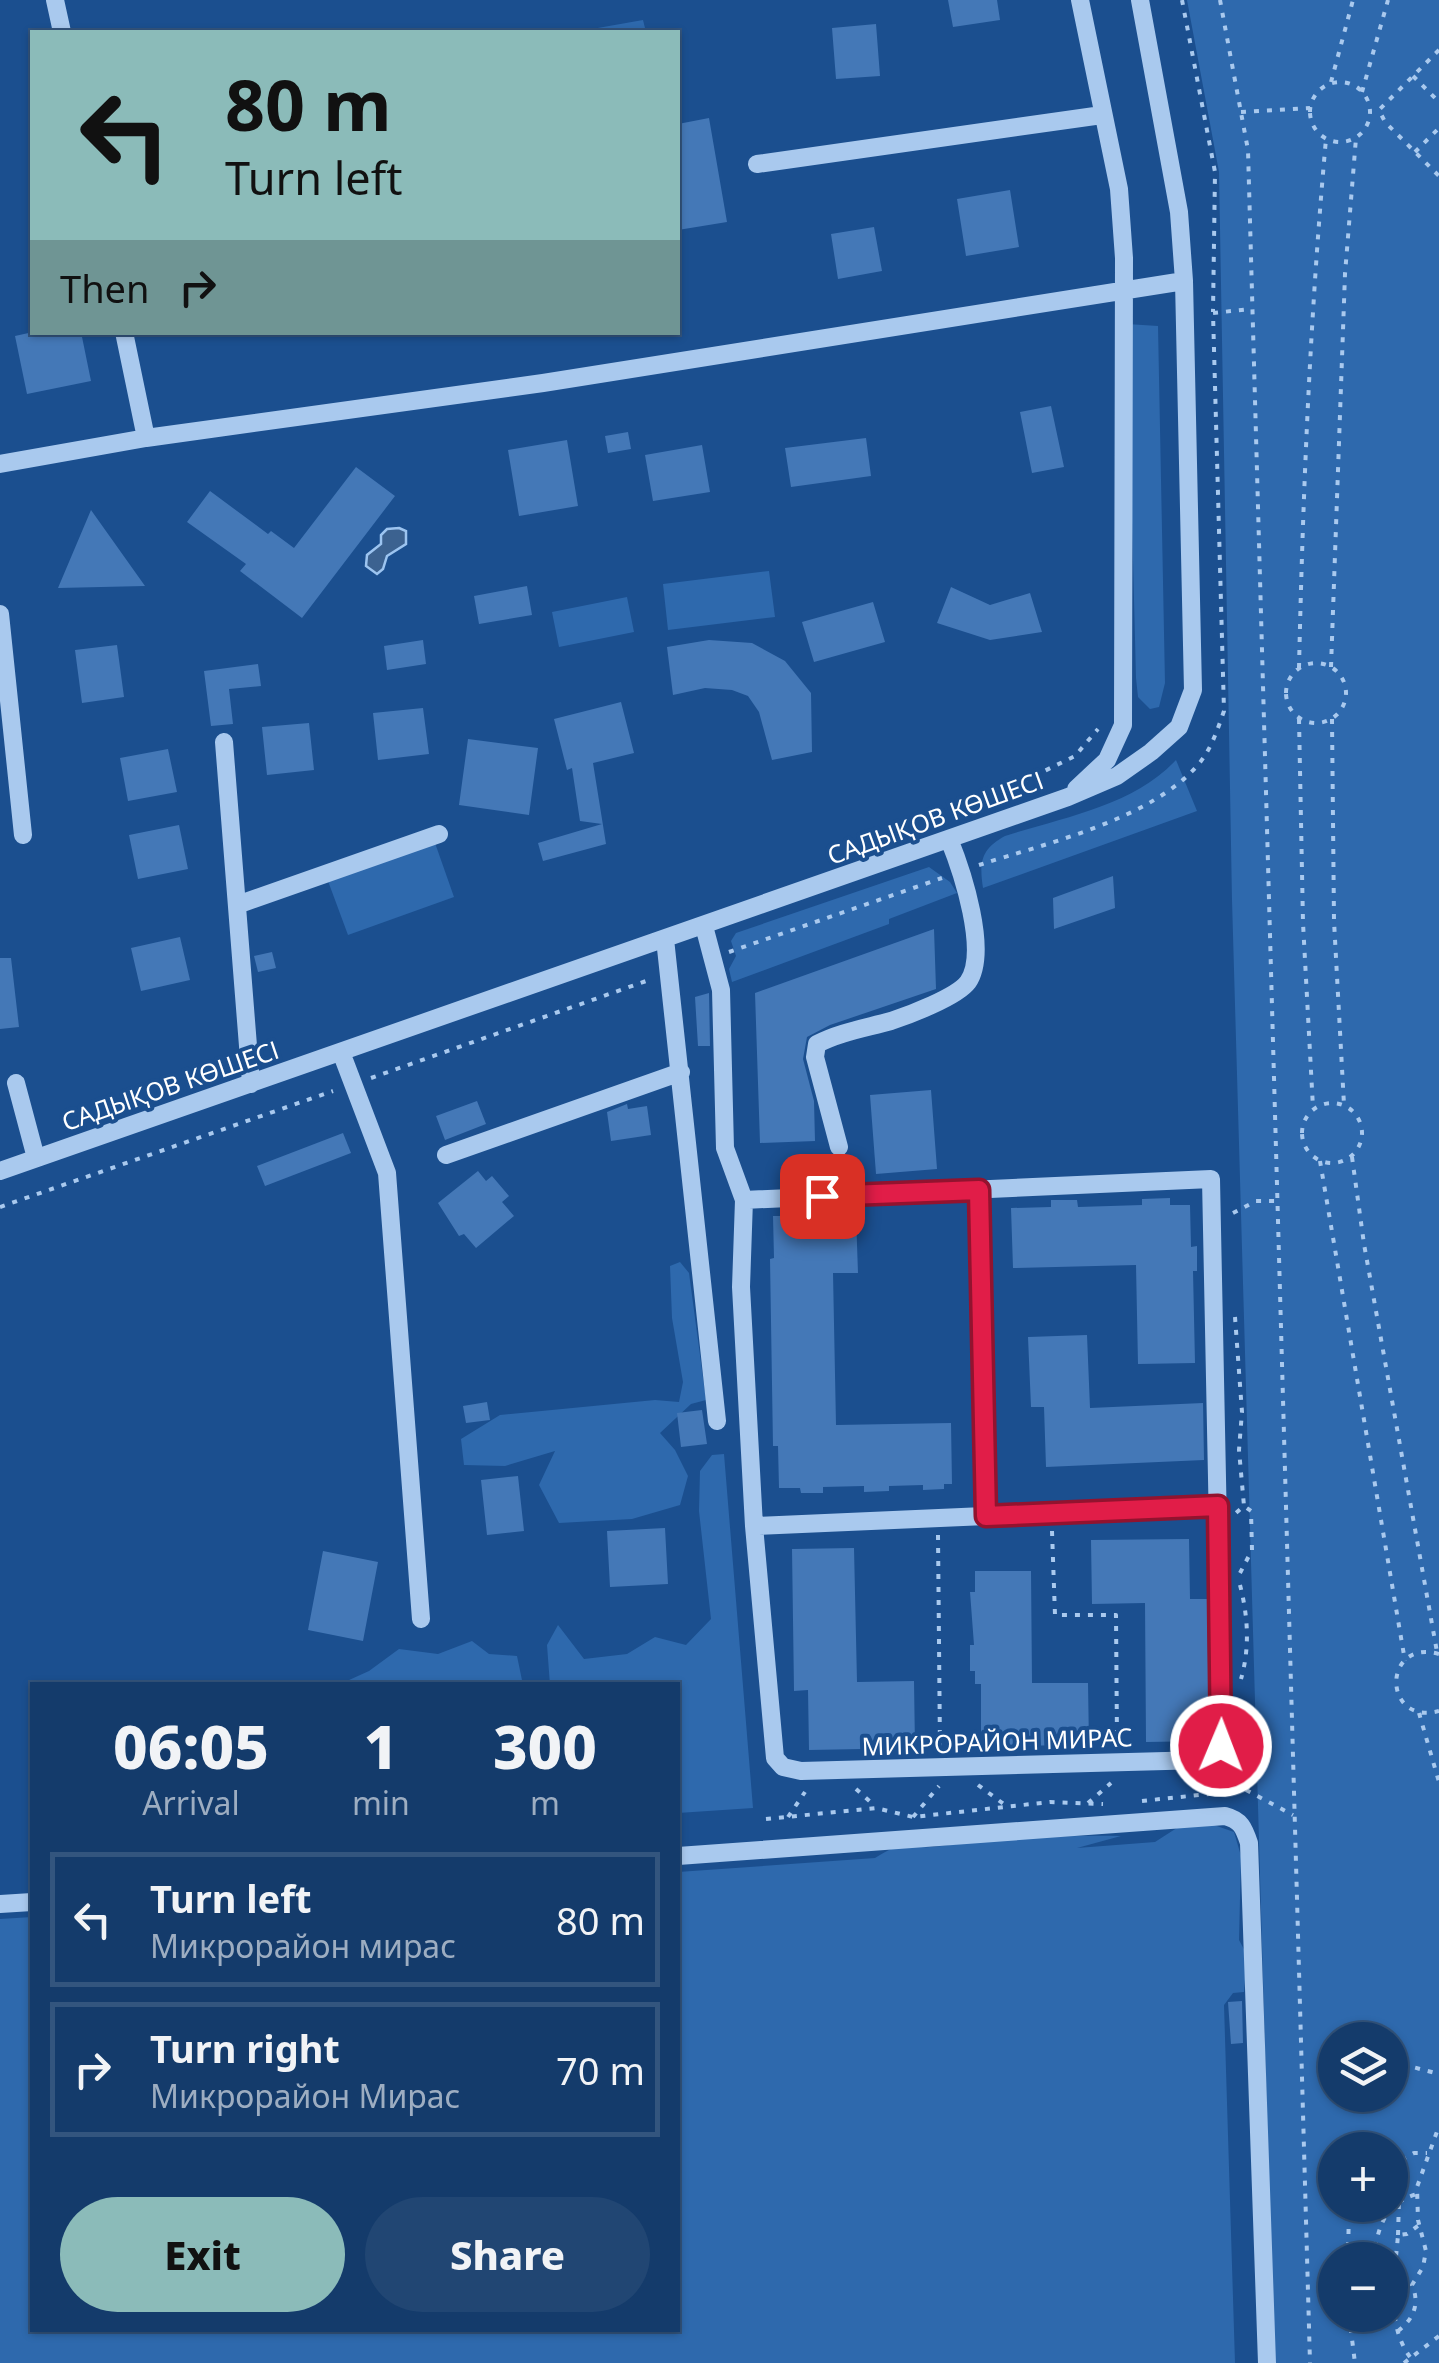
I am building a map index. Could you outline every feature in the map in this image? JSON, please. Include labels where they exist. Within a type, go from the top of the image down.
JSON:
[{"type":"street","points":[[55,0],[62,30]]},
{"type":"street","points":[[1068,796],[1106,760],[1123,725],[1124,258],[1119,189],[1080,0]]},
{"type":"street","name":"САДЫҚОВ КӨШЕСІ","points":[[0,1171],[1068,796],[1117,776],[1180,728],[1193,690],[1184,281],[1176,196],[1140,0]]},
{"type":"street","points":[[757,164],[1102,115]]},
{"type":"street","points":[[0,464],[146,438],[543,383],[1184,281]]},
{"type":"street","points":[[125,335],[146,438]]},
{"type":"street","points":[[0,614],[23,834]]},
{"type":"street","points":[[224,742],[251,1084]]},
{"type":"street","points":[[237,904],[439,834]]},
{"type":"street","points":[[838,1147],[815,1057],[816,1044],[896,1019],[967,984],[978,959],[962,870],[950,839]]},
{"type":"street","name":"МИКРОРАЙОН МИРАС","points":[[704,926],[721,990],[725,1148],[744,1200],[740,1287],[754,1526],[774,1758],[783,1768],[801,1771],[1203,1760],[1213,1755],[1221,1746],[1225,1512],[1211,1179],[744,1200]]},
{"type":"street","points":[[665,940],[718,1421]]},
{"type":"street","points":[[341,1052],[387,1173],[421,1620]]},
{"type":"street","points":[[446,1156],[680,1072]]},
{"type":"street","points":[[16,1083],[36,1158]]},
{"type":"street","points":[[979,1190],[986,1516]]},
{"type":"street","points":[[754,1526],[1052,1514],[1225,1512]]},
{"type":"street","points":[[680,1856],[1225,1816],[1236,1819],[1243,1826],[1248,1843],[1266,2363]]},
{"type":"street","points":[[0,1904],[30,1902]]},
{"type":"path","points":[[714,957],[1100,824],[1158,798],[1196,767],[1212,744],[1224,711],[1212,313],[1215,172],[1182,0]]},
{"type":"path","points":[[1220,0],[1248,150],[1310,2363]]},
{"type":"path","points":[[1330,84],[1353,0]]},
{"type":"path","points":[[1362,92],[1345,83],[1330,84],[1318,92],[1310,108],[1313,126],[1326,139],[1346,142],[1363,132],[1370,115],[1362,92],[1388,0]]},
{"type":"path","points":[[1439,50],[1379,110],[1439,176]]},
{"type":"path","points":[[1413,76],[1439,102]]},
{"type":"path","points":[[1242,112],[1310,108]]},
{"type":"path","points":[[1370,115],[1382,116]]},
{"type":"path","points":[[1415,152],[1439,128]]},
{"type":"path","points":[[1330,667],[1344,274],[1356,138]]},
{"type":"path","points":[[1299,668],[1304,427],[1326,139]]},
{"type":"path","points":[[1212,313],[1251,309]]},
{"type":"path","points":[[1299,720],[1320,723],[1332,719],[1342,708],[1344,680],[1330,667],[1312,664],[1299,668],[1290,679],[1286,697],[1299,720],[1302,923],[1313,1108]]},
{"type":"path","points":[[1332,719],[1332,852],[1344,1105]]},
{"type":"path","points":[[889,842],[885,832],[1028,779],[1075,756],[1102,724]]},
{"type":"path","points":[[902,876],[907,890]]},
{"type":"path","points":[[0,1207],[669,973]]},
{"type":"path","points":[[1352,1157],[1336,1163],[1320,1161],[1309,1153],[1301,1135],[1306,1116],[1313,1108],[1328,1102],[1344,1105],[1357,1116],[1362,1132],[1352,1157],[1364,1244],[1438,1653],[1422,1652],[1405,1660],[1397,1674],[1398,1693],[1402,1702],[1420,1713],[1439,1711]]},
{"type":"path","points":[[1320,1161],[1405,1660]]},
{"type":"path","points":[[1232,1214],[1256,1201],[1277,1201]]},
{"type":"path","points":[[1235,1314],[1242,1412],[1239,1450],[1244,1506],[1251,1512],[1252,1550],[1237,1577]]},
{"type":"path","points":[[1225,1512],[1244,1506]]},
{"type":"path","points":[[1052,1514],[1054,1615],[1116,1615],[1117,1778],[1088,1803]]},
{"type":"path","points":[[914,1817],[941,1785],[938,1519]]},
{"type":"path","points":[[1237,1559],[1248,1657],[1238,1689]]},
{"type":"path","points":[[1420,1713],[1439,1782]]},
{"type":"path","points":[[1241,1728],[1242,1748],[1254,1780],[1246,1790]]},
{"type":"path","points":[[976,1784],[1009,1808]]},
{"type":"path","points":[[853,1786],[876,1808]]},
{"type":"path","points":[[788,1817],[807,1788]]},
{"type":"path","points":[[1129,1804],[1246,1790],[1294,1815]]},
{"type":"path","points":[[766,1820],[876,1808],[914,1817],[1050,1802],[1115,1804]]},
{"type":"path","points":[[1408,2066],[1439,2074]]},
{"type":"path","points":[[1408,2322],[1416,2307],[1412,2285],[1426,2258],[1417,2194],[1439,2126]]},
{"type":"path","points":[[1408,2156],[1429,2153]]},
{"type":"path","points":[[1408,2196],[1417,2194]]},
{"type":"path","points":[[1398,2222],[1398,2242]]},
{"type":"path","points":[[1398,2235],[1408,2234],[1419,2225]]},
{"type":"path","points":[[1351,2332],[1355,2363]]},
{"type":"path","points":[[1399,2332],[1410,2357]]},
{"type":"path","points":[[1404,2363],[1439,2336]]},
{"type":"shaded area","points":[[1187,0],[1439,0],[1439,2363],[1274,2363],[1232,900],[1219,172]]},
{"type":"shaded area","points":[[643,20],[646,30],[586,30]]},
{"type":"shaded area","points":[[1127,324],[1158,326],[1165,683],[1159,707],[1150,709],[1138,697],[1136,678]]},
{"type":"shaded area","points":[[387,529],[406,531],[406,544],[387,556],[377,574],[366,566],[367,555],[381,544],[381,535]]},
{"type":"shaded area","points":[[769,571],[775,617],[668,630],[663,584]]},
{"type":"shaded area","points":[[627,597],[634,632],[559,647],[552,612]]},
{"type":"shaded area","points":[[1176,760],[1197,811],[983,888],[984,857],[997,841],[1119,799],[1159,776]]},
{"type":"shaded area","points":[[435,843],[454,897],[348,935],[328,881]]},
{"type":"shaded area","points":[[929,867],[950,882],[957,893],[889,919],[889,924],[732,982],[729,969],[736,956],[731,941],[736,933]]},
{"type":"shaded area","points":[[680,1262],[689,1273],[706,1400],[691,1404],[660,1433],[675,1450],[688,1476],[680,1505],[632,1519],[559,1523],[539,1485],[555,1451],[505,1466],[464,1465],[461,1439],[500,1415],[655,1400],[679,1402],[683,1382],[672,1318],[670,1266]]},
{"type":"shaded area","points":[[724,1454],[753,1808],[680,1813],[680,1682],[550,1682],[547,1645],[558,1625],[584,1659],[627,1654],[655,1637],[686,1645],[711,1619],[699,1511],[700,1471],[712,1455]]},
{"type":"shaded area","points":[[472,1641],[489,1654],[517,1656],[522,1682],[345,1682],[369,1671],[399,1649],[438,1654]]},
{"type":"shaded area","points":[[1183,1824],[1211,1824],[1234,1832],[1241,1856],[1239,1940],[1247,1955],[1244,1992],[1233,1993],[1224,2005],[1235,2363],[0,2363],[0,1919],[30,1917],[30,2332],[680,2332],[680,1872],[875,1858],[902,1846],[1076,1836],[1121,1836],[1077,1848],[1155,1842]]},
{"type":"building","points":[[948,0],[997,0],[1000,20],[953,27]]},
{"type":"building","points":[[876,24],[880,76],[836,79],[832,28]]},
{"type":"building","points":[[709,118],[727,222],[680,230],[680,124]]},
{"type":"building","points":[[1010,190],[1019,247],[966,256],[957,199]]},
{"type":"building","points":[[874,227],[882,271],[838,279],[831,234]]},
{"type":"building","points":[[30,333],[82,335],[91,381],[27,394],[15,336]]},
{"type":"building","points":[[1051,406],[1064,467],[1032,473],[1020,412]]},
{"type":"building","points":[[628,432],[631,449],[608,453],[605,436]]},
{"type":"building","points":[[866,438],[871,476],[791,487],[785,448]]},
{"type":"building","points":[[567,440],[578,506],[519,516],[508,450]]},
{"type":"building","points":[[702,445],[710,492],[653,501],[645,455]]},
{"type":"building","points":[[356,467],[395,496],[302,618],[240,571],[246,564],[187,522],[210,491],[268,534],[271,531],[294,548]]},
{"type":"building","points":[[91,510],[145,586],[58,588]]},
{"type":"building","points":[[527,586],[532,615],[479,624],[474,596]]},
{"type":"building","points":[[951,587],[990,605],[1030,593],[1042,632],[990,640],[937,623]]},
{"type":"building","points":[[873,602],[885,642],[814,662],[802,622]]},
{"type":"building","points":[[423,640],[426,664],[387,670],[384,646]]},
{"type":"building","points":[[709,640],[752,643],[785,661],[811,693],[812,752],[772,760],[759,712],[748,696],[705,688],[673,695],[667,647]]},
{"type":"building","points":[[117,645],[124,697],[82,703],[75,650]]},
{"type":"building","points":[[258,664],[261,686],[229,689],[233,724],[211,726],[204,671]]},
{"type":"building","points":[[621,702],[634,753],[593,763],[606,844],[543,861],[538,843],[602,824],[580,821],[572,768],[567,770],[554,719]]},
{"type":"building","points":[[423,708],[429,754],[378,760],[373,713]]},
{"type":"building","points":[[309,723],[314,770],[267,775],[262,727]]},
{"type":"building","points":[[468,739],[538,748],[529,815],[459,805]]},
{"type":"building","points":[[168,749],[177,792],[128,801],[120,758]]},
{"type":"building","points":[[179,825],[188,869],[138,879],[129,835]]},
{"type":"building","points":[[1113,876],[1115,908],[1054,929],[1053,898]]},
{"type":"building","points":[[934,929],[936,989],[830,1025],[807,1037],[803,1059],[814,1101],[815,1141],[760,1143],[755,993]]},
{"type":"building","points":[[180,937],[190,980],[141,991],[131,948]]},
{"type":"building","points":[[272,952],[276,968],[258,972],[254,956]]},
{"type":"building","points":[[0,958],[11,958],[19,1027],[0,1029]]},
{"type":"building","points":[[709,993],[710,1046],[698,1046],[695,997]]},
{"type":"building","points":[[931,1090],[937,1169],[876,1174],[870,1095]]},
{"type":"building","points":[[477,1101],[486,1124],[445,1140],[436,1116]]},
{"type":"building","points":[[627,1104],[628,1109],[647,1106],[651,1135],[611,1141],[607,1112]]},
{"type":"building","points":[[343,1133],[351,1153],[265,1186],[257,1166]]},
{"type":"building","points":[[478,1171],[486,1181],[492,1176],[509,1196],[502,1202],[514,1216],[476,1248],[464,1234],[459,1236],[438,1203]]},
{"type":"building","points":[[1170,1198],[1170,1205],[1190,1205],[1191,1247],[1197,1246],[1197,1271],[1193,1271],[1195,1363],[1138,1364],[1136,1265],[1013,1268],[1011,1208],[1051,1207],[1051,1200],[1077,1200],[1078,1207],[1142,1205],[1142,1199]]},
{"type":"building","points":[[799,1211],[825,1211],[825,1216],[856,1215],[858,1273],[833,1273],[836,1425],[951,1423],[952,1484],[944,1484],[944,1489],[889,1486],[889,1491],[864,1492],[864,1486],[823,1487],[823,1493],[801,1493],[800,1488],[779,1488],[778,1446],[773,1446],[773,1216],[799,1216]]},
{"type":"building","points":[[1087,1335],[1090,1408],[1203,1403],[1204,1460],[1046,1467],[1044,1407],[1031,1407],[1028,1337]]},
{"type":"building","points":[[487,1402],[490,1420],[466,1423],[463,1406]]},
{"type":"building","points":[[702,1410],[707,1444],[681,1447],[677,1413]]},
{"type":"building","points":[[518,1476],[524,1531],[487,1535],[481,1480]]},
{"type":"building","points":[[665,1528],[668,1584],[610,1587],[607,1531]]},
{"type":"building","points":[[1189,1539],[1190,1599],[1207,1599],[1209,1729],[1206,1741],[1146,1742],[1145,1603],[1092,1604],[1091,1540]]},
{"type":"building","points":[[854,1548],[857,1682],[914,1681],[915,1748],[809,1750],[808,1690],[794,1691],[792,1549]]},
{"type":"building","points":[[323,1551],[378,1562],[363,1641],[308,1630]]},
{"type":"building","points":[[975,1571],[1031,1571],[1032,1683],[1088,1683],[1089,1745],[981,1746],[981,1684],[975,1684],[975,1671],[970,1671],[970,1645],[974,1645],[970,1592],[975,1592]]},
{"type":"building","points":[[1242,2001],[1243,2043],[1231,2044],[1228,2002]]},
{"type":"route","points":[[822,1196],[979,1190],[986,1516],[1218,1506],[1221,1746]]}]
